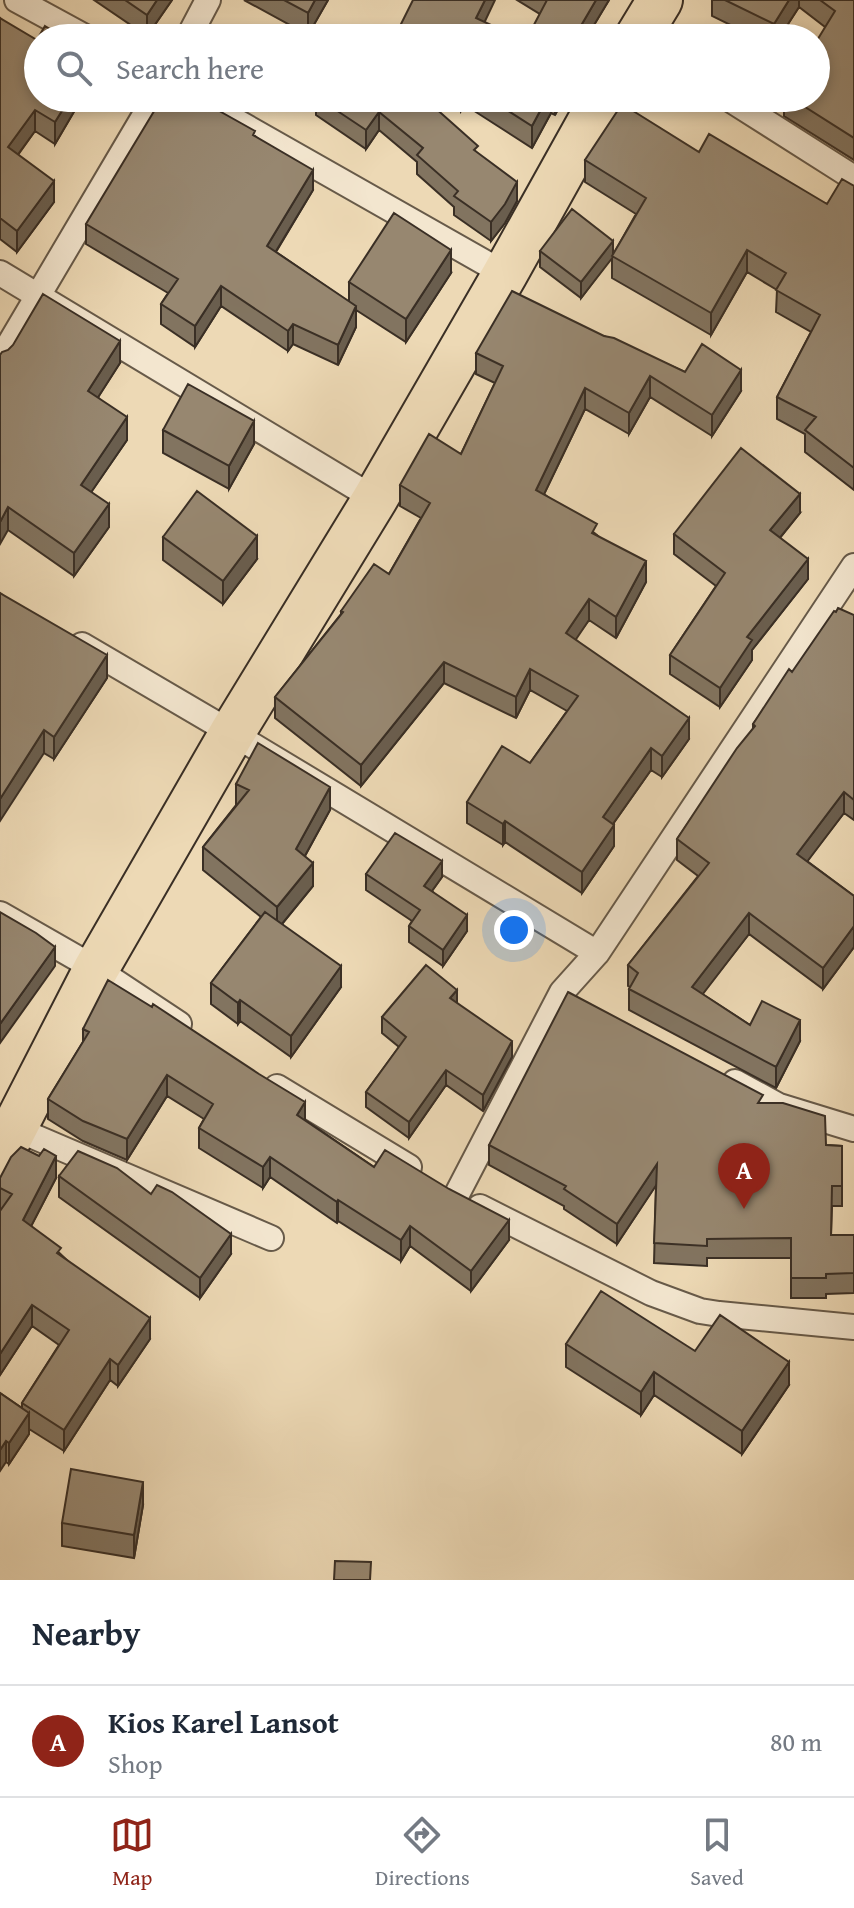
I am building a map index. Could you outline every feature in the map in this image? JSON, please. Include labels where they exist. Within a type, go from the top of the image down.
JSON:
[{"type":"highway","points":[[645,24],[660,0]]},
{"type":"highway","points":[[7,1142],[96,969],[232,733],[505,286],[596,112]]},
{"type":"street","points":[[17,0],[61,24]]},
{"type":"street","points":[[195,24],[208,0]]},
{"type":"street","points":[[0,360],[147,112]]},
{"type":"street","points":[[218,112],[505,286]]},
{"type":"street","points":[[750,112],[854,178]]},
{"type":"street","points":[[0,273],[375,499]]},
{"type":"street","points":[[443,1187],[597,953],[834,610],[854,566]]},
{"type":"street","points":[[68,638],[597,953]]},
{"type":"street","points":[[0,914],[96,969],[201,1038]]},
{"type":"street","points":[[715,1072],[779,1106],[854,1129]]},
{"type":"street","points":[[254,1073],[443,1187],[651,1293],[700,1311],[854,1327]]},
{"type":"street","points":[[7,1142],[271,1238]]},
{"type":"building","points":[[125,0],[157,0],[147,15]]},
{"type":"building","points":[[284,0],[315,0],[308,13]]},
{"type":"building","points":[[413,0],[485,0],[476,18],[489,24],[401,24]]},
{"type":"building","points":[[547,0],[596,0],[582,24],[534,24]]},
{"type":"building","points":[[725,0],[789,0],[774,24]]},
{"type":"building","points":[[820,0],[854,0],[854,138],[813,112],[830,112],[830,24],[827,24],[835,11]]},
{"type":"building","points":[[0,18],[24,32],[24,112],[34,112],[8,147],[54,181],[17,231],[0,218]]},
{"type":"building","points":[[38,112],[61,112],[55,122]]},
{"type":"building","points":[[154,112],[221,112],[255,131],[253,135],[313,170],[267,246],[356,306],[338,345],[293,324],[288,331],[221,286],[195,326],[161,304],[178,279],[86,224]]},
{"type":"building","points":[[339,112],[379,112],[366,130]]},
{"type":"building","points":[[379,112],[440,112],[478,146],[474,150],[517,182],[491,222],[454,196],[458,191],[417,155],[423,148]]},
{"type":"building","points":[[510,112],[540,112],[532,126]]},
{"type":"building","points":[[617,112],[635,112],[699,152],[709,134],[827,204],[842,179],[854,186],[854,468],[805,430],[816,417],[777,397],[820,315],[776,290],[786,273],[747,250],[711,313],[612,256],[646,198],[585,160]]},
{"type":"building","points":[[572,209],[613,241],[581,282],[540,251]]},
{"type":"building","points":[[394,213],[451,250],[406,319],[349,282]]},
{"type":"building","points":[[512,291],[685,372],[702,344],[741,370],[712,415],[650,376],[629,413],[585,388],[536,490],[597,524],[592,533],[646,561],[616,617],[589,599],[566,633],[689,718],[662,756],[651,748],[603,817],[614,825],[582,872],[505,821],[503,824],[467,802],[502,746],[530,763],[578,696],[530,669],[516,697],[444,662],[361,765],[275,697],[343,612],[374,564],[389,574],[430,503],[400,485],[429,434],[461,454],[503,366],[476,353]]},
{"type":"building","points":[[43,294],[120,341],[88,391],[127,417],[81,485],[109,504],[74,553],[8,507],[0,522],[0,355],[13,345]]},
{"type":"building","points":[[188,384],[254,421],[229,466],[163,430]]},
{"type":"building","points":[[741,448],[800,494],[770,530],[808,559],[747,637],[752,640],[720,688],[670,655],[725,573],[674,534]]},
{"type":"building","points":[[197,491],[257,536],[223,581],[163,537]]},
{"type":"building","points":[[0,593],[107,655],[54,737],[44,730],[0,799]]},
{"type":"building","points":[[838,608],[854,615],[854,800],[844,792],[797,854],[854,896],[854,926],[823,968],[749,913],[692,987],[750,1025],[762,1001],[800,1020],[776,1067],[629,989],[638,973],[628,965],[709,863],[677,839],[755,726],[753,724],[789,669],[792,672]]},
{"type":"building","points":[[258,743],[330,787],[296,849],[313,863],[277,907],[203,847],[249,790],[236,784]]},
{"type":"building","points":[[395,833],[442,861],[424,886],[467,915],[443,950],[409,926],[420,910],[366,874]]},
{"type":"building","points":[[0,912],[55,947],[0,1024]]},
{"type":"building","points":[[265,912],[341,966],[291,1036],[211,983]]},
{"type":"building","points":[[426,965],[457,990],[450,998],[512,1041],[483,1095],[446,1070],[409,1122],[366,1092],[406,1037],[382,1017]]},
{"type":"building","points":[[108,980],[152,1007],[153,1004],[305,1102],[297,1115],[374,1167],[385,1150],[449,1189],[509,1220],[471,1271],[410,1226],[401,1240],[270,1157],[263,1167],[199,1128],[213,1104],[167,1075],[127,1139],[83,1121],[48,1099],[89,1032],[83,1029]]},
{"type":"building","points":[[568,992],[763,1095],[758,1103],[783,1103],[825,1116],[826,1145],[842,1146],[842,1186],[832,1186],[831,1235],[854,1235],[854,1273],[826,1274],[826,1278],[791,1278],[791,1238],[707,1239],[707,1246],[654,1243],[657,1164],[617,1224],[564,1189],[566,1186],[489,1145]]},
{"type":"building","points":[[21,1147],[39,1156],[44,1149],[56,1156],[23,1220],[61,1248],[57,1253],[150,1318],[118,1365],[110,1359],[64,1430],[22,1403],[69,1330],[32,1305],[0,1354],[0,1211],[12,1194],[0,1188],[0,1178],[11,1157]]},
{"type":"building","points":[[78,1151],[117,1168],[151,1194],[157,1185],[172,1192],[231,1234],[200,1278],[59,1176]]},
{"type":"building","points":[[601,1291],[695,1351],[720,1315],[789,1362],[742,1431],[654,1372],[641,1392],[566,1344]]},
{"type":"building","points":[[0,1393],[29,1413],[9,1443],[6,1441],[0,1450]]},
{"type":"building","points":[[71,1469],[143,1482],[134,1535],[62,1523]]},
{"type":"building","points":[[335,1561],[371,1562],[370,1580],[334,1580]]},
{"type":"place","name":"Kios Karel Lansot","points":[[744,1209]]}]
